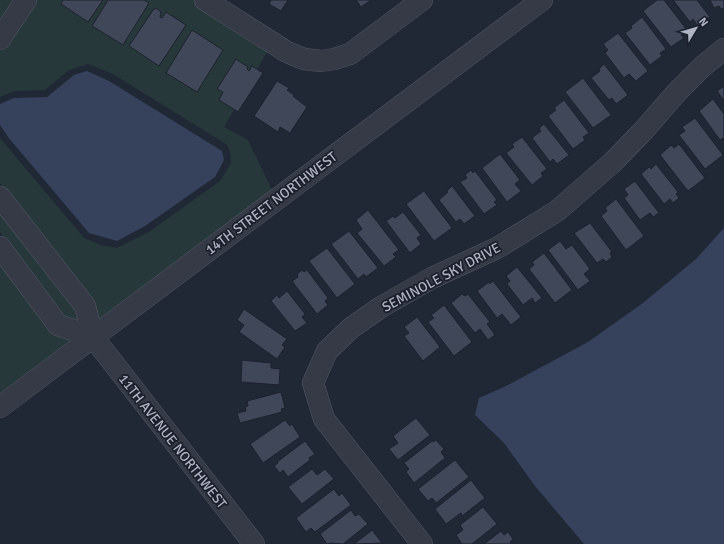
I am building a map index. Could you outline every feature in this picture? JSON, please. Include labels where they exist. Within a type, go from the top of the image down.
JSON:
[{"type":"street","points":[[0,39],[26,0]]},
{"type":"street","points":[[205,0],[287,52],[304,59],[321,61],[350,54],[422,0]]},
{"type":"street","name":"14TH STREET NORTHWEST","points":[[0,407],[542,0]]},
{"type":"street","name":"SEMINOLE SKY DRIVE","points":[[422,544],[324,419],[313,383],[327,351],[351,328],[381,307],[432,278],[497,248],[557,212],[613,162],[644,130],[677,92],[703,66],[724,49]]},
{"type":"street","name":"11TH AVENUE NORTHWEST","points":[[0,197],[85,306],[93,337],[254,544]]},
{"type":"street","points":[[0,247],[58,325],[93,337]]},
{"type":"shaded area","points":[[0,0],[203,0],[271,45],[224,127],[248,140],[273,192],[98,323],[92,300],[0,183],[0,138],[84,238],[101,245],[117,248],[149,232],[220,181],[231,163],[229,148],[226,144],[113,74],[88,64],[69,70],[45,90],[14,91],[0,97]]},
{"type":"shaded area","points":[[0,212],[77,310],[80,324],[64,317],[0,232]]},
{"type":"shaded area","points":[[0,262],[76,340],[0,397]]},
{"type":"water","points":[[87,71],[109,81],[222,151],[224,160],[215,177],[145,226],[117,241],[89,233],[8,137],[0,125],[0,104],[14,98],[47,97],[74,75]]},
{"type":"water","points":[[724,228],[724,544],[584,544],[535,486],[504,443],[475,415],[479,398],[506,386],[588,342],[643,303],[696,259]]},
{"type":"building","points":[[63,0],[103,0],[88,22],[61,4]]},
{"type":"building","points":[[108,0],[144,0],[149,3],[123,45],[92,26]]},
{"type":"building","points":[[271,0],[288,0],[281,11],[269,4]]},
{"type":"building","points":[[356,0],[371,0],[361,7]]},
{"type":"building","points":[[657,0],[664,0],[687,30],[681,35],[684,38],[671,47],[643,11]]},
{"type":"building","points":[[673,0],[697,0],[710,17],[698,26],[693,19],[690,22]]},
{"type":"building","points":[[710,0],[724,0],[724,8],[721,9],[719,6],[714,8]]},
{"type":"building","points":[[156,8],[161,12],[160,17],[162,18],[166,12],[186,25],[159,66],[129,46],[153,10]]},
{"type":"building","points":[[642,17],[666,49],[660,53],[662,56],[650,65],[625,33]]},
{"type":"building","points":[[192,30],[223,50],[197,92],[166,73]]},
{"type":"building","points":[[618,33],[648,71],[636,81],[629,74],[624,78],[605,53],[608,50],[603,44]]},
{"type":"building","points":[[236,59],[248,67],[247,69],[249,71],[252,66],[263,73],[238,112],[219,100],[223,92],[217,89]]},
{"type":"building","points":[[604,64],[628,95],[616,104],[612,98],[609,100],[591,78],[600,71],[599,69]]},
{"type":"building","points":[[583,78],[611,115],[593,128],[565,92]]},
{"type":"building","points":[[277,81],[289,88],[287,90],[307,107],[290,133],[280,127],[278,132],[254,116]]},
{"type":"building","points":[[724,86],[724,101],[717,91]]},
{"type":"building","points":[[713,99],[724,114],[724,139],[723,138],[720,140],[699,111]]},
{"type":"building","points":[[564,100],[589,133],[583,137],[585,140],[573,149],[548,116],[556,110],[554,108]]},
{"type":"building","points":[[695,118],[723,155],[705,169],[679,135],[685,131],[682,127]]},
{"type":"building","points":[[544,124],[569,155],[557,164],[553,159],[550,162],[532,138],[541,131],[539,128]]},
{"type":"building","points":[[522,137],[547,169],[541,173],[543,176],[532,185],[506,153],[514,147],[512,144]]},
{"type":"building","points":[[679,144],[705,178],[688,191],[660,155],[671,145],[674,148]]},
{"type":"building","points":[[500,154],[520,180],[515,184],[521,191],[507,202],[482,168]]},
{"type":"building","points":[[656,164],[678,192],[676,194],[679,198],[673,203],[670,199],[664,204],[641,174],[649,167],[651,169]]},
{"type":"building","points":[[471,170],[473,173],[475,171],[497,200],[494,202],[497,205],[484,214],[460,182],[467,178],[465,175]]},
{"type":"building","points":[[635,181],[659,213],[653,217],[650,213],[640,220],[624,198],[628,195],[624,189]]},
{"type":"building","points":[[452,186],[475,216],[464,224],[460,219],[456,222],[439,200]]},
{"type":"building","points":[[424,191],[452,228],[434,241],[406,204]]},
{"type":"building","points":[[616,199],[644,236],[626,250],[601,216],[607,211],[605,208]]},
{"type":"building","points":[[368,210],[399,250],[393,254],[396,257],[384,266],[357,233],[362,229],[356,220]]},
{"type":"building","points":[[403,212],[421,235],[417,238],[421,244],[410,253],[386,221],[393,216],[395,218]]},
{"type":"building","points":[[590,223],[612,252],[610,253],[612,257],[606,262],[603,259],[597,263],[574,233]]},
{"type":"building","points":[[349,231],[378,268],[366,277],[364,274],[358,279],[331,244]]},
{"type":"building","points":[[560,241],[566,249],[572,245],[590,269],[584,274],[590,281],[578,290],[548,250]]},
{"type":"building","points":[[327,248],[355,284],[337,298],[309,261]]},
{"type":"building","points":[[544,253],[572,290],[555,303],[529,269],[534,265],[532,262]]},
{"type":"building","points":[[517,267],[542,298],[535,303],[532,298],[523,305],[507,284],[510,281],[506,276]]},
{"type":"building","points":[[302,270],[304,272],[307,270],[328,298],[325,301],[328,305],[317,314],[292,281],[298,277],[297,274]]},
{"type":"building","points":[[493,281],[521,317],[511,325],[502,314],[497,318],[477,291],[489,282],[490,284]]},
{"type":"building","points":[[287,291],[305,314],[302,317],[307,323],[295,331],[271,301],[277,295],[279,298]]},
{"type":"building","points":[[462,294],[465,296],[468,294],[490,322],[487,324],[495,335],[488,340],[480,329],[475,333],[451,303]]},
{"type":"building","points":[[444,305],[472,342],[454,356],[428,322],[434,318],[431,315]]},
{"type":"building","points":[[244,309],[287,339],[282,345],[285,347],[277,359],[239,332],[244,325],[237,320]]},
{"type":"building","points":[[417,317],[440,347],[423,361],[404,336],[409,333],[404,327]]},
{"type":"building","points":[[242,360],[271,363],[271,368],[280,369],[279,385],[241,382]]},
{"type":"building","points":[[281,392],[285,408],[281,409],[282,412],[240,423],[237,413],[246,411],[245,407],[248,406],[247,401]]},
{"type":"building","points":[[416,418],[430,435],[398,460],[389,449],[398,443],[393,436]]},
{"type":"building","points":[[285,420],[290,426],[292,424],[300,437],[263,463],[250,444]]},
{"type":"building","points":[[436,440],[444,449],[441,452],[445,458],[414,483],[406,472],[409,469],[404,463],[432,441],[433,442]]},
{"type":"building","points":[[305,441],[315,454],[309,458],[310,460],[288,477],[283,470],[280,473],[274,466],[278,463],[277,462]]},
{"type":"building","points":[[455,460],[469,477],[436,503],[432,498],[428,501],[418,489]]},
{"type":"building","points":[[312,469],[317,475],[325,469],[334,479],[302,504],[288,487]]},
{"type":"building","points":[[471,480],[485,498],[462,516],[461,513],[446,524],[435,509]]},
{"type":"building","points":[[334,489],[339,496],[342,493],[351,505],[315,532],[311,528],[306,532],[296,518]]},
{"type":"building","points":[[483,507],[497,524],[472,544],[462,544],[456,535],[463,530],[460,525]]},
{"type":"building","points":[[351,510],[355,516],[359,514],[368,524],[343,544],[327,544],[320,534]]},
{"type":"building","points":[[372,530],[382,543],[354,544]]},
{"type":"building","points":[[501,531],[504,535],[508,532],[513,539],[510,542],[512,544],[484,544]]}]
